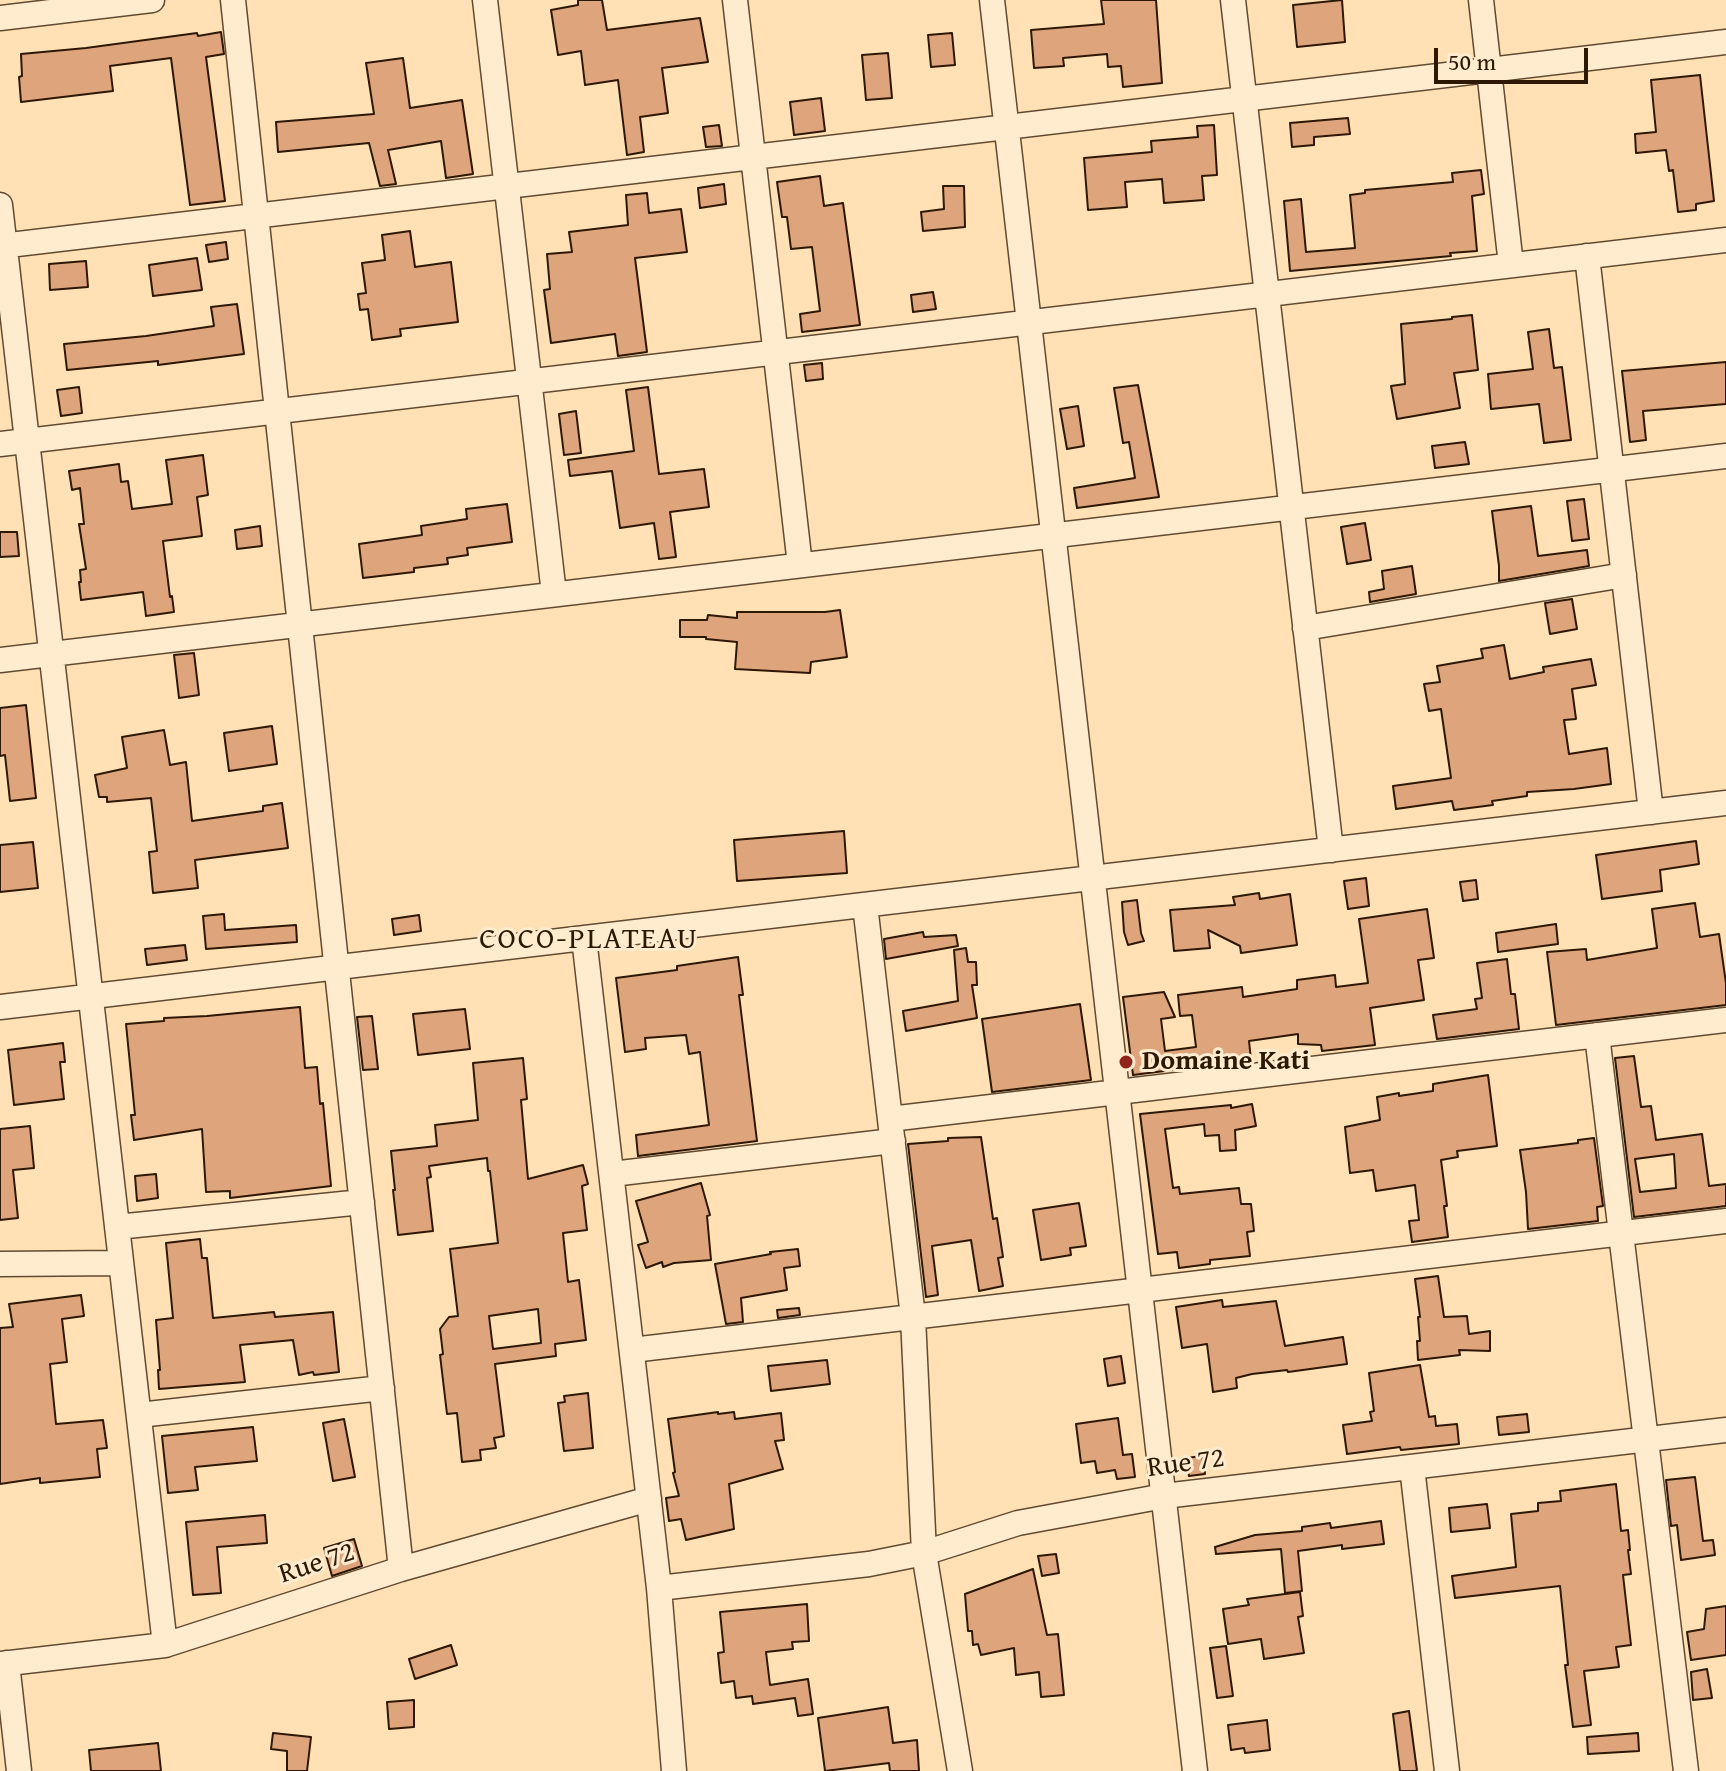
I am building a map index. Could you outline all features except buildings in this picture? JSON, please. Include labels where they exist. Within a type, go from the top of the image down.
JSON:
[{"type":"street","points":[[0,18],[152,0]]},
{"type":"street","points":[[233,0],[401,1569]]},
{"type":"street","points":[[485,0],[554,594]]},
{"type":"street","points":[[735,0],[800,565]]},
{"type":"street","points":[[992,0],[1195,1771]]},
{"type":"street","points":[[1233,0],[1331,850]]},
{"type":"street","points":[[1481,0],[1511,265]]},
{"type":"street","points":[[2,246],[1726,42]]},
{"type":"street","points":[[0,205],[2,246],[52,654],[165,1645]]},
{"type":"street","points":[[0,444],[1726,240]]},
{"type":"street","points":[[1587,256],[1651,812]]},
{"type":"street","points":[[0,660],[1726,456]]},
{"type":"street","points":[[1305,628],[1624,575]]},
{"type":"street","points":[[0,1007],[1726,803]]},
{"type":"street","points":[[865,905],[913,1317],[924,1553],[960,1771]]},
{"type":"street","points":[[584,938],[659,1588],[674,1771]]},
{"type":"street","points":[[612,1174],[1118,1092],[1726,1020]]},
{"type":"street","points":[[1597,1035],[1686,1771]]},
{"type":"street","points":[[117,1227],[362,1202]]},
{"type":"street","points":[[632,1350],[1726,1221]]},
{"type":"street","points":[[0,1264],[121,1263]]},
{"type":"street","points":[[139,1415],[382,1388]]},
{"type":"street","name":"Rue 72","points":[[659,1588],[869,1564],[924,1553],[1018,1523],[1164,1496],[1726,1430]]},
{"type":"street","points":[[1412,1467],[1447,1771]]},
{"type":"street","name":"Rue 72","points":[[4,1664],[165,1645],[401,1569],[649,1499]]},
{"type":"street","points":[[4,1664],[19,1771]]},
{"type":"place","name":"Domaine Kati","points":[[1126,1062]]},
{"type":"district","name":"COCO-PLATEAU","points":[[589,940]]}]
